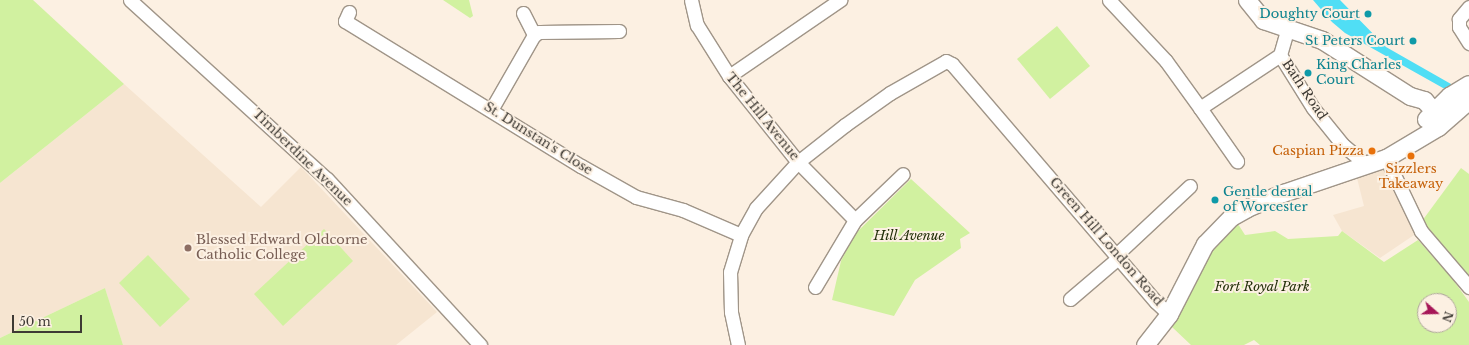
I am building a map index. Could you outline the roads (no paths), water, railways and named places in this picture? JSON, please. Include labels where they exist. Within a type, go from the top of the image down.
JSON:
[{"type":"main road","points":[[1247,0],[1263,20],[1288,30],[1322,40],[1410,96],[1445,110]]},
{"type":"main road","points":[[1145,345],[1169,314],[1197,259],[1216,231],[1231,217],[1247,208],[1310,183],[1386,158],[1445,110],[1469,84]]},
{"type":"street","name":"Timberdine Avenue","points":[[130,0],[327,179],[480,345]]},
{"type":"street","name":"The Hill Avenue","points":[[691,0],[697,25],[729,76],[798,162],[855,220]]},
{"type":"street","points":[[729,76],[840,0]]},
{"type":"street","points":[[1109,0],[1166,61],[1237,161]]},
{"type":"street","points":[[1469,7],[1459,19],[1459,27],[1469,43]]},
{"type":"street","points":[[523,13],[534,35]]},
{"type":"street","name":"St. Dunstan's Close","points":[[344,21],[636,197],[683,210],[741,235]]},
{"type":"street","name":"Bath Road","points":[[1288,30],[1280,55],[1313,108],[1360,166]]},
{"type":"street","points":[[491,110],[534,35],[539,32],[619,31]]},
{"type":"street","points":[[1200,108],[1280,55]]},
{"type":"street","name":"Green Hill London Road","points":[[798,162],[890,93],[946,61],[952,64],[1117,257],[1169,314]]},
{"type":"street","points":[[1386,158],[1421,231],[1469,287]]},
{"type":"street","points":[[738,345],[731,312],[730,272],[741,235],[756,208],[798,162]]},
{"type":"street","points":[[815,287],[855,220],[903,174]]},
{"type":"street","points":[[1070,299],[1117,257],[1183,189]]},
{"type":"water","points":[[1313,0],[1340,0],[1386,47],[1451,84],[1463,94],[1443,88],[1345,33],[1332,22]]},
{"type":"place","name":"Doughty Court","points":[[1368,14]]},
{"type":"place","name":"St Peters Court","points":[[1413,41]]},
{"type":"place","name":"King Charles Court","points":[[1308,73]]},
{"type":"place","name":"Caspian Pizza","points":[[1372,151]]},
{"type":"place","name":"Sizzlers Takeaway","points":[[1411,156]]},
{"type":"place","name":"Gentle dental of Worcester","points":[[1215,200]]},
{"type":"place","name":"Blessed Edward Oldcorne Catholic College","points":[[188,248]]},
{"type":"park label","name":"Hill Avenue","points":[[909,236]]},
{"type":"park label","name":"Fort Royal Park","points":[[1262,287]]}]
